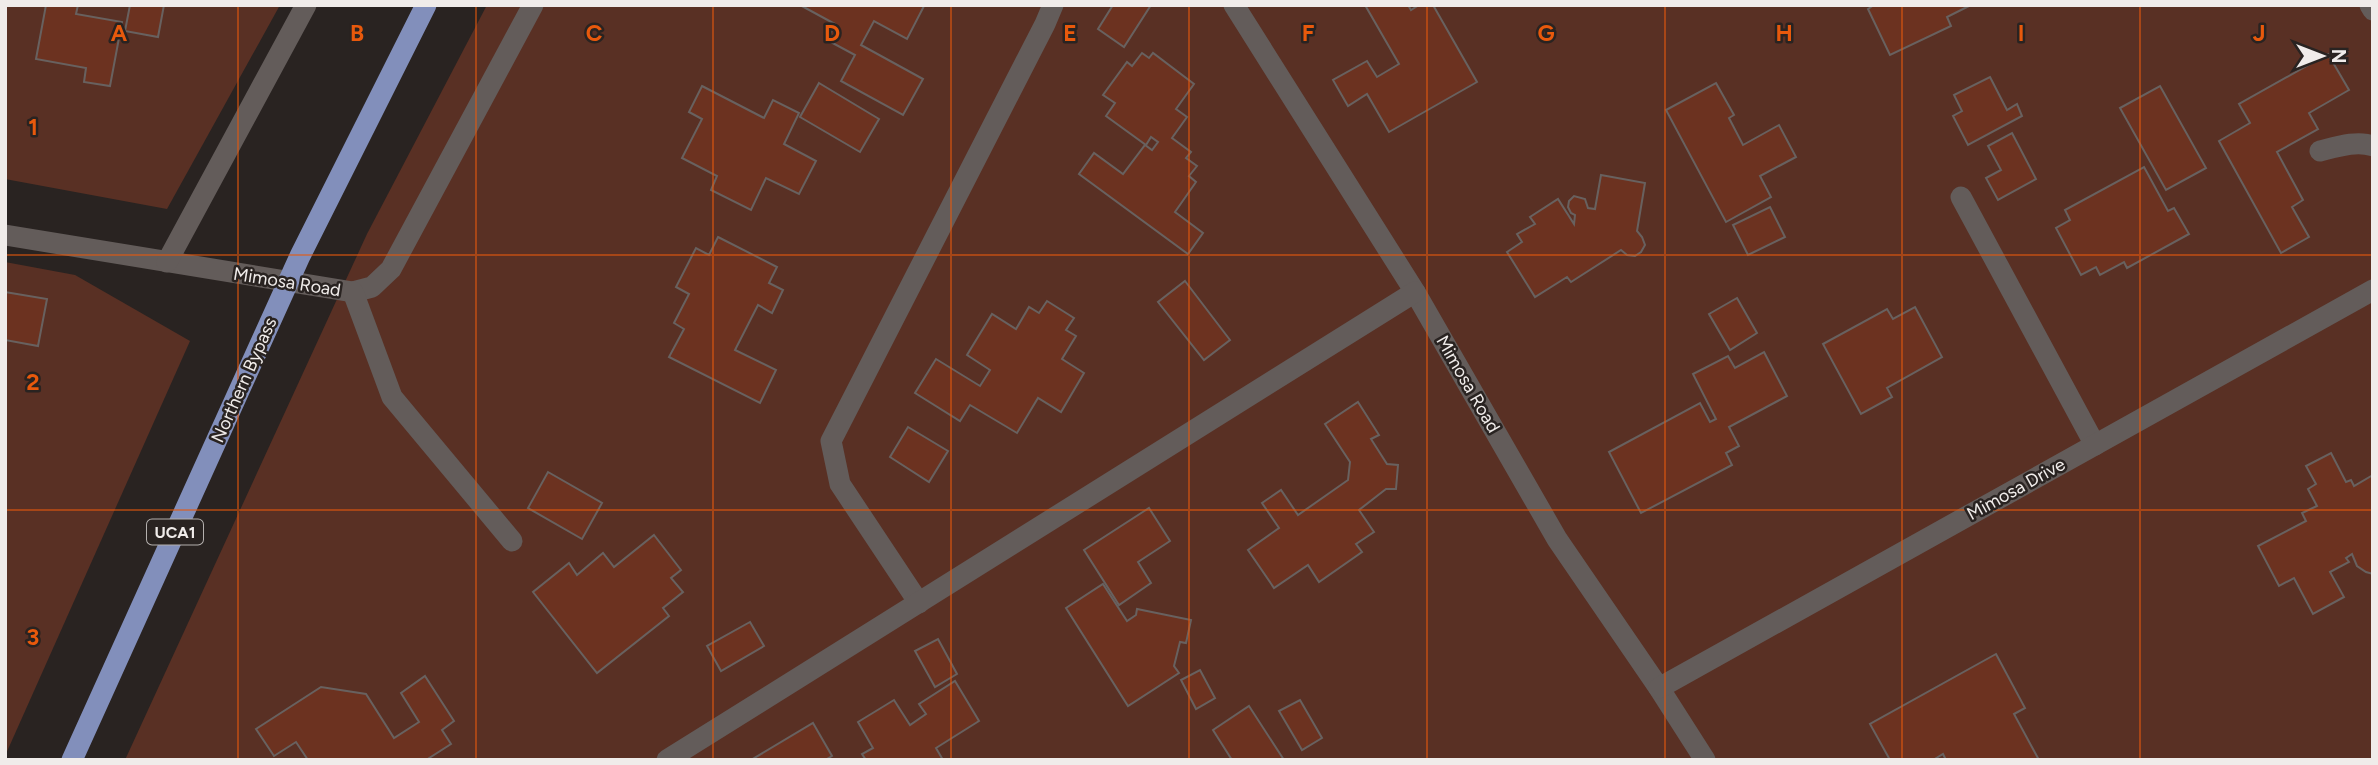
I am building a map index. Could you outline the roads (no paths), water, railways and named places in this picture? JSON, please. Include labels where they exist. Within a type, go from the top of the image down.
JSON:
[{"type":"main road","name":"Northern Bypass","points":[[72,760],[300,256],[426,5]]},
{"type":"street","points":[[167,262],[306,5]]},
{"type":"street","name":"Mimosa Road","points":[[5,234],[353,292],[372,287],[391,269],[533,5]]},
{"type":"street","points":[[919,603],[840,484],[831,441],[1045,24],[1052,5]]},
{"type":"street","name":"Mimosa Road","points":[[1234,5],[1415,292],[1557,539],[1705,760]]},
{"type":"street","points":[[2320,151],[2349,145],[2373,146]]},
{"type":"street","points":[[1961,197],[2095,445]]},
{"type":"street","name":"Mimosa Drive","points":[[1659,688],[2373,290]]},
{"type":"street","points":[[353,292],[392,397],[512,541]]},
{"type":"street","points":[[667,760],[1415,292]]}]
